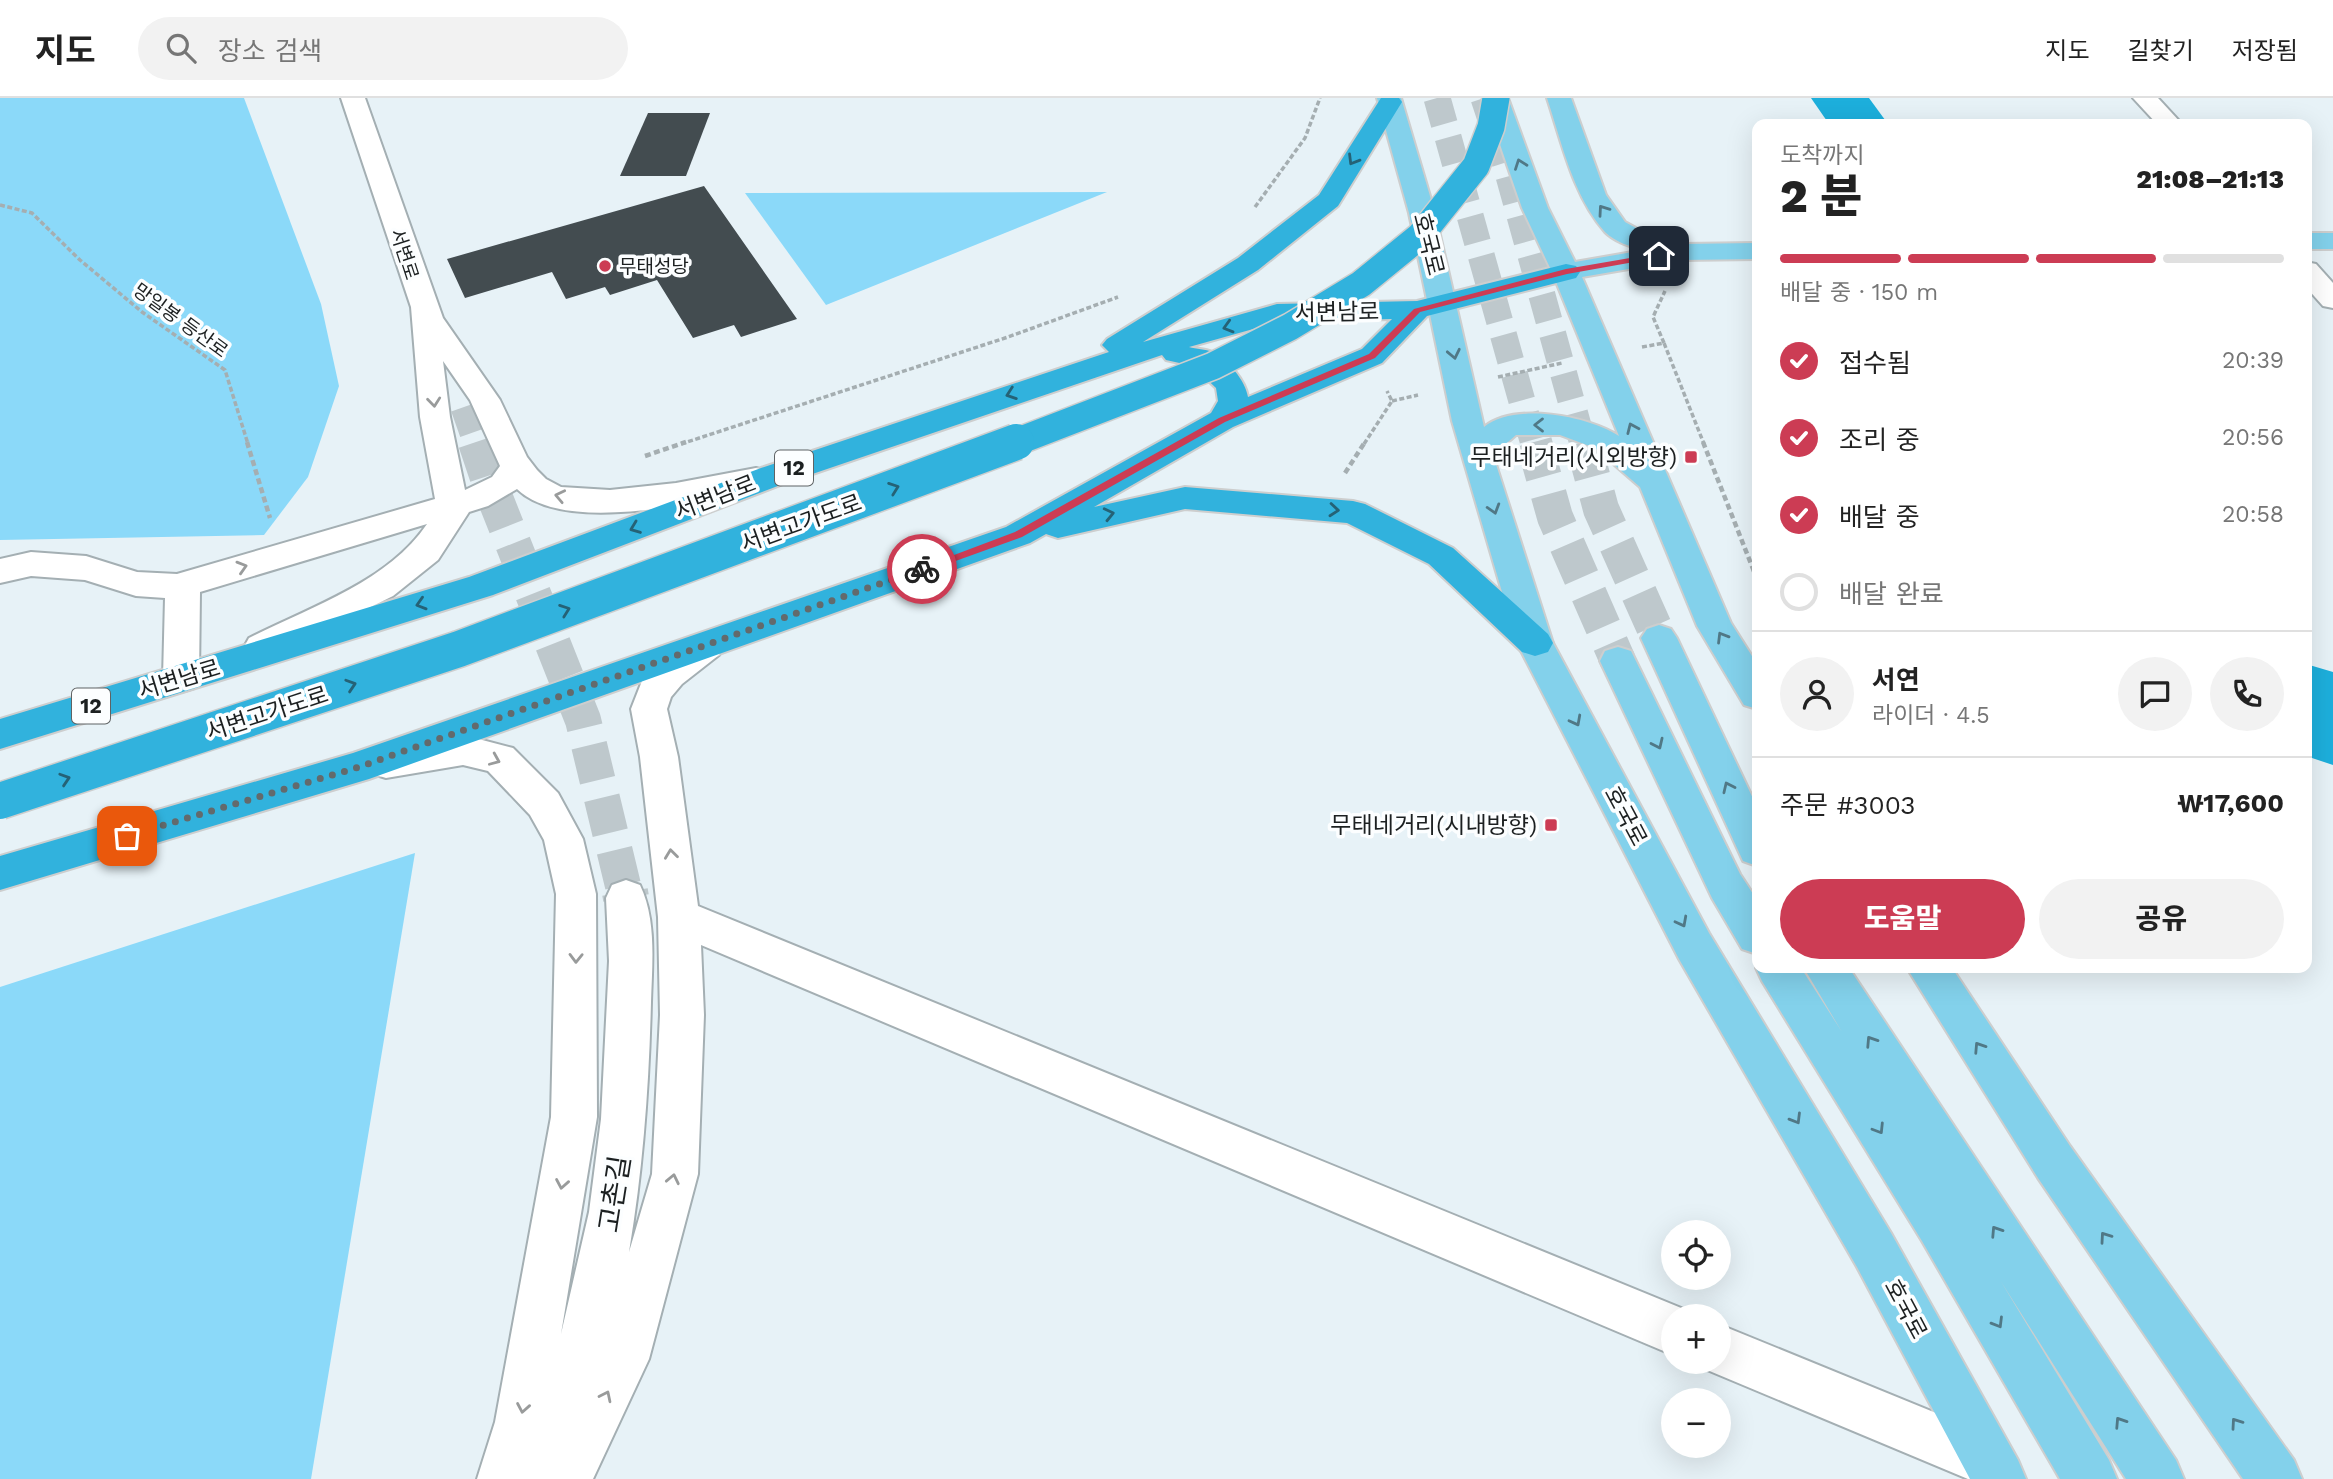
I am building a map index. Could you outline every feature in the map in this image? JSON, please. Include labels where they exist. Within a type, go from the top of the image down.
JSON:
[{"type":"highway","name":"서변고가도로","points":[[0,801],[459,649],[973,459],[1213,366],[1290,327],[1361,284],[1420,236],[1476,166],[1491,127],[1496,98]]},
{"type":"highway","points":[[1069,374],[1248,264],[1329,201],[1389,100]]},
{"type":"highway","points":[[1430,307],[1566,272]]},
{"type":"highway","name":"서변남로","points":[[0,734],[481,586],[772,476],[1069,374],[1277,313],[1430,307]]},
{"type":"highway","name":"서변남로","points":[[0,873],[356,768],[1018,535],[1222,420],[1372,356],[1430,307]]},
{"type":"highway","points":[[1136,354],[1182,354],[1202,359],[1231,385],[1233,401],[1222,420]]},
{"type":"highway","points":[[1018,535],[1185,498],[1353,512],[1441,556],[1535,643]]},
{"type":"main road","points":[[1496,98],[1535,208],[1566,272],[1715,626],[1752,687]]},
{"type":"main road","points":[[1559,98],[1593,195],[1616,228],[1637,240],[1682,252]]},
{"type":"main road","name":"호국로","points":[[1389,100],[1422,213],[1430,307],[1535,643],[1694,946],[1874,1250],[1993,1470]]},
{"type":"main road","points":[[2312,241],[2333,241]]},
{"type":"main road","points":[[1566,272],[1682,252],[1752,251]]},
{"type":"main road","points":[[1477,453],[1498,432],[1510,425],[1563,425],[1606,441],[1659,489]]},
{"type":"main road","points":[[1659,638],[1752,838]]},
{"type":"main road","points":[[1618,661],[1726,886],[1752,928]]},
{"type":"main road","points":[[1780,973],[1939,1224],[2090,1479]]},
{"type":"main road","points":[[1828,973],[2157,1479]]},
{"type":"main road","points":[[1931,973],[2054,1162],[2275,1479]]},
{"type":"street","name":"서변로","points":[[353,98],[423,310],[464,407]]},
{"type":"street","points":[[2145,98],[2165,119]]},
{"type":"street","points":[[2312,277],[2333,300]]},
{"type":"street","points":[[423,310],[485,400],[509,456],[535,488],[555,498],[597,501],[658,498],[772,476]]},
{"type":"street","points":[[224,664],[296,632],[381,587],[426,552],[453,511],[435,417],[423,310]]},
{"type":"street","points":[[0,571],[31,564],[86,568],[135,584],[180,585],[451,506],[503,485],[517,466]]},
{"type":"street","points":[[180,585],[181,678]]},
{"type":"street","points":[[565,1479],[624,1359],[675,1174],[682,1015],[679,917],[659,757],[649,709],[655,691],[669,674],[706,646]]},
{"type":"street","points":[[356,768],[463,750],[500,759],[544,804],[563,839],[576,894],[574,1116],[521,1422],[504,1479]]},
{"type":"street","name":"고촌길","points":[[535,1479],[568,1394],[594,1297],[617,1188],[627,1092],[632,930],[625,898]]},
{"type":"street","points":[[679,917],[1661,1325]]},
{"type":"street","points":[[1731,1355],[1993,1470]]},
{"type":"path","points":[[1252,210],[1305,138],[1320,98]]},
{"type":"path","name":"망일봉 등산로","points":[[0,205],[32,213],[80,260],[142,312],[225,370],[262,500],[284,555]]},
{"type":"path","points":[[640,458],[1008,337],[1124,295]]},
{"type":"shaded area","points":[[0,98],[244,98],[321,304],[339,386],[308,477],[264,535],[0,540]]},
{"type":"shaded area","points":[[1107,192],[826,305],[745,193]]},
{"type":"shaded area","points":[[415,853],[311,1479],[0,1479],[0,987]]},
{"type":"building","points":[[648,113],[710,113],[686,176],[620,176]]},
{"type":"building","name":"무태성당","points":[[704,186],[797,319],[741,337],[734,325],[693,338],[657,280],[610,295],[605,287],[566,299],[552,272],[465,298],[447,259]]},
{"type":"waterway","points":[[1840,98],[1855,119]]},
{"type":"waterway","points":[[2312,705],[2333,729]]},
{"type":"tunnel","points":[[1437,98],[1534,444]]},
{"type":"tunnel","points":[[1484,98],[1506,165],[1583,444]]},
{"type":"tunnel","points":[[464,407],[477,444]]},
{"type":"tunnel","points":[[476,442],[493,493],[583,720],[625,894]]},
{"type":"tunnel","points":[[1534,442],[1555,517],[1618,661]]},
{"type":"tunnel","points":[[1583,442],[1601,509],[1659,638]]},
{"type":"tunnel","points":[[625,892],[626,898]]},
{"type":"way so far","points":[[127,836],[356,768],[922,569]]},
{"type":"place","name":"무태성당","points":[[605,266]]},
{"type":"place","name":"무태네거리(시외방향)","points":[[1691,457]]},
{"type":"place","name":"무태네거리(시내방향)","points":[[1551,825]]},
{"type":"route","points":[[922,569],[1018,535],[1222,420],[1372,356],[1417,310],[1566,272],[1659,256]]}]
